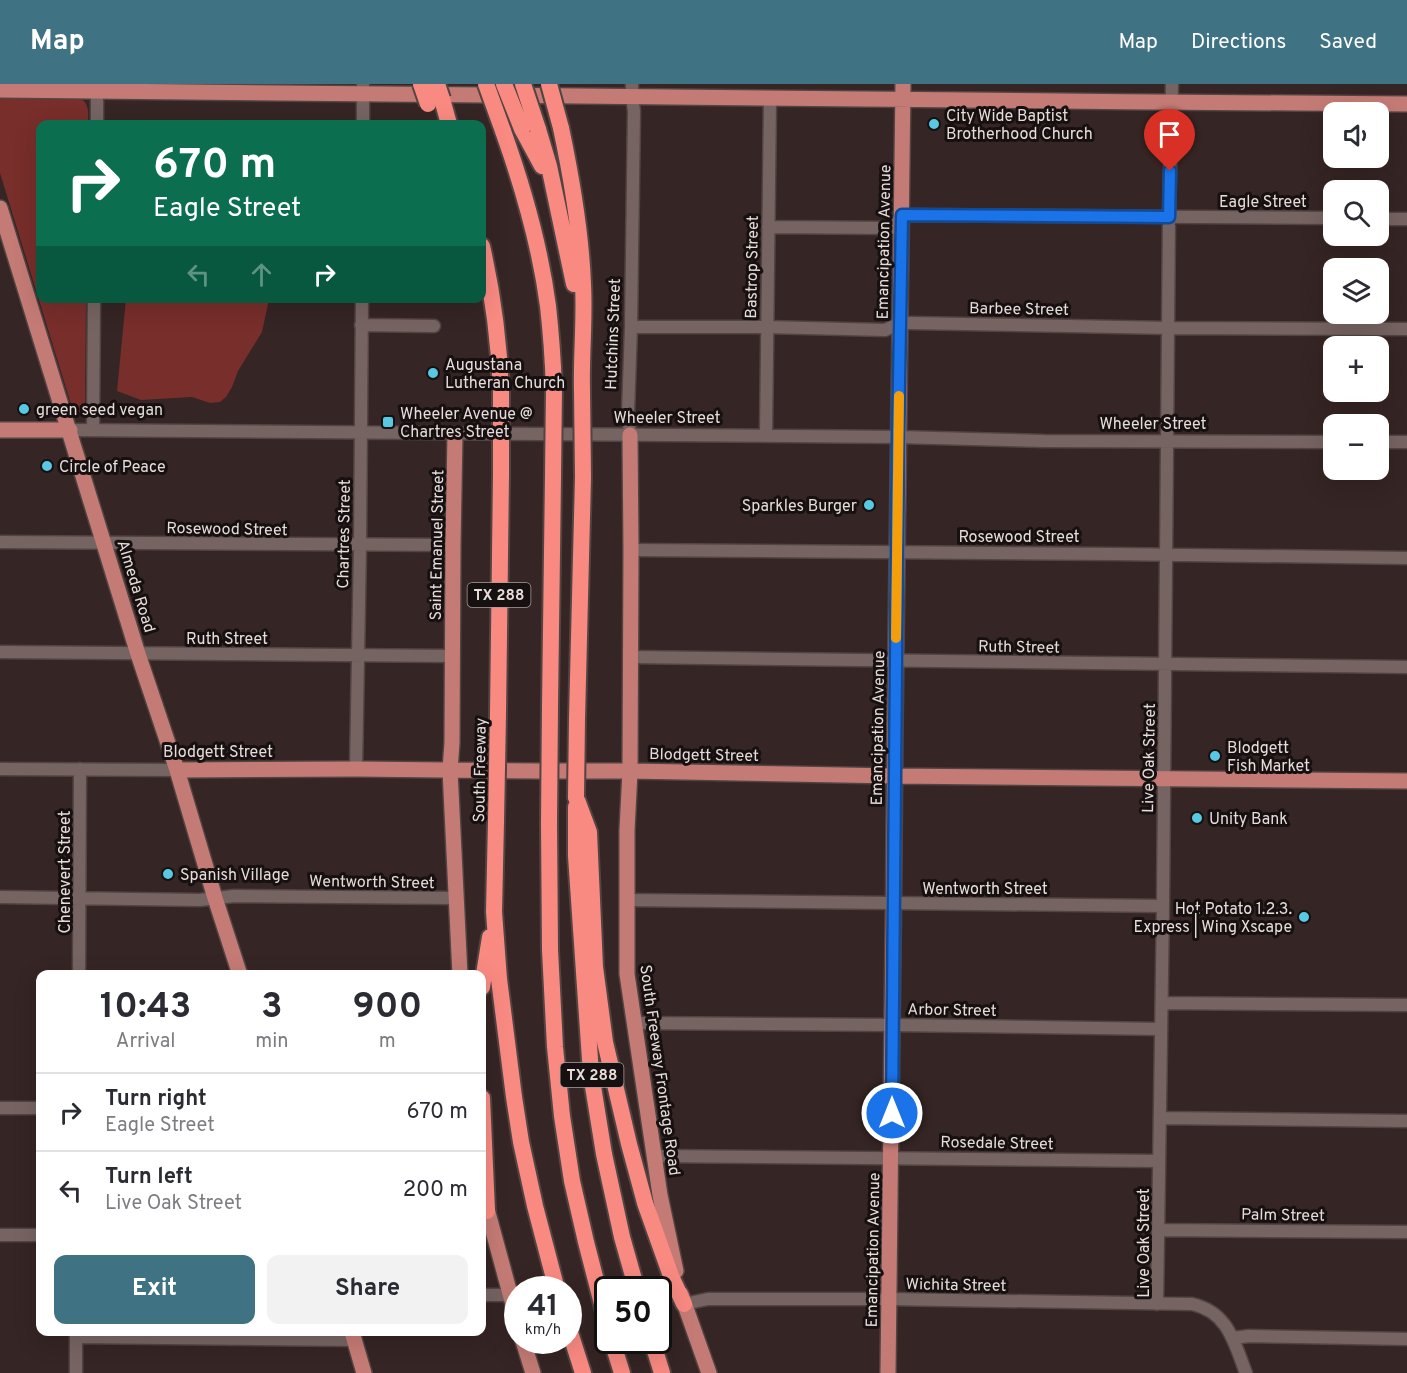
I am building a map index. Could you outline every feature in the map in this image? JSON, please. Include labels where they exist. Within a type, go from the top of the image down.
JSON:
[{"type":"highway","points":[[421,84],[428,104],[447,120]]},
{"type":"highway","points":[[437,84],[448,120]]},
{"type":"highway","points":[[486,84],[522,187],[537,246],[548,305],[555,389],[550,707],[550,950],[555,1047],[562,1116],[572,1181],[595,1276]]},
{"type":"highway","points":[[504,84],[530,129],[553,186],[572,272],[581,363]]},
{"type":"highway","points":[[523,84],[530,129]]},
{"type":"highway","points":[[549,84],[561,128],[582,260],[584,309],[581,363]]},
{"type":"highway","name":"South Freeway","points":[[486,265],[497,333],[501,390],[494,912],[499,979],[521,1142],[553,1276]]},
{"type":"highway","name":"TX 288","points":[[581,363],[583,477],[576,797],[582,832],[591,1074],[604,1154],[633,1276]]},
{"type":"highway","points":[[582,832],[605,1042],[645,1203],[671,1276],[684,1304]]},
{"type":"highway","points":[[485,970],[494,912]]},
{"type":"highway","points":[[486,1188],[487,1211]]},
{"type":"highway","points":[[578,1354],[584,1373]]},
{"type":"highway","points":[[616,1354],[622,1373]]},
{"type":"highway","points":[[656,1354],[662,1373]]},
{"type":"main road","points":[[0,90],[232,88],[632,91],[770,99],[903,91],[1172,102],[1407,104]]},
{"type":"main road","name":"Emancipation Avenue","points":[[888,1373],[903,91]]},
{"type":"main road","name":"Almeda Road","points":[[0,208],[238,970]]},
{"type":"main road","name":"Wheeler Street","points":[[0,430],[70,429]]},
{"type":"main road","name":"Saint Emanuel Street","points":[[453,656],[455,434]]},
{"type":"main road","name":"Hutchins Street","points":[[630,435],[630,657]]},
{"type":"main road","points":[[453,656],[450,770],[460,970]]},
{"type":"main road","name":"South Freeway Frontage Road","points":[[630,657],[627,974],[667,1234],[684,1304],[709,1373]]},
{"type":"main road","name":"Blodgett Street","points":[[177,770],[630,771],[1407,781]]},
{"type":"main road","points":[[486,1206],[504,1276]]},
{"type":"main road","points":[[353,1336],[364,1373]]},
{"type":"main road","points":[[527,1354],[533,1373]]},
{"type":"street","name":"Live Oak Street","points":[[1172,84],[1157,1304],[1192,1304],[1203,1306],[1214,1312],[1233,1338],[1246,1373]]},
{"type":"street","points":[[97,88],[97,120]]},
{"type":"street","points":[[363,89],[363,120]]},
{"type":"street","name":"Hutchins Street","points":[[630,435],[628,413],[632,327],[634,111],[632,91]]},
{"type":"street","name":"Bastrop Street","points":[[766,436],[770,99]]},
{"type":"street","name":"Eagle Street","points":[[768,227],[893,228],[902,215],[1323,218]]},
{"type":"street","points":[[1389,219],[1407,219]]},
{"type":"street","points":[[93,430],[94,303]]},
{"type":"street","name":"Chartres Street","points":[[356,769],[362,303]]},
{"type":"street","name":"Barbee Street","points":[[632,327],[885,330],[901,323],[1169,328],[1407,329]]},
{"type":"street","points":[[361,325],[434,326]]},
{"type":"street","name":"Wheeler Street","points":[[70,429],[1323,442]]},
{"type":"street","points":[[1389,442],[1407,442]]},
{"type":"street","name":"Rosewood Street","points":[[0,542],[453,545]]},
{"type":"street","name":"Rosewood Street","points":[[631,550],[1407,558]]},
{"type":"street","name":"Ruth Street","points":[[0,652],[453,656]]},
{"type":"street","name":"Ruth Street","points":[[630,657],[1407,667]]},
{"type":"street","name":"Blodgett Street","points":[[0,769],[177,770]]},
{"type":"street","name":"Chenevert Street","points":[[79,970],[81,769]]},
{"type":"street","name":"Wentworth Street","points":[[0,897],[200,900],[234,896],[456,898]]},
{"type":"street","name":"Wentworth Street","points":[[627,900],[1163,906]]},
{"type":"street","points":[[1162,1003],[1407,1005]]},
{"type":"street","name":"Arbor Street","points":[[635,1023],[1161,1029]]},
{"type":"street","points":[[0,1108],[36,1108]]},
{"type":"street","points":[[1160,1118],[1407,1121]]},
{"type":"street","name":"Rosedale Street","points":[[654,1156],[1160,1161]]},
{"type":"street","name":"Palm Street","points":[[1158,1230],[1407,1232]]},
{"type":"street","points":[[0,1235],[36,1235]]},
{"type":"street","points":[[486,1295],[504,1295]]},
{"type":"street","name":"Wichita Street","points":[[684,1304],[708,1299],[889,1299],[1157,1304]]},
{"type":"street","points":[[76,1336],[76,1373]]},
{"type":"street","points":[[1233,1338],[1249,1336],[1407,1339]]},
{"type":"shaded area","points":[[0,97],[81,99],[84,101],[88,120],[36,120],[36,290],[0,173]]},
{"type":"shaded area","points":[[40,303],[86,303],[85,406],[80,413],[76,413],[71,404]]},
{"type":"shaded area","points":[[126,303],[268,303],[262,332],[238,371],[226,397],[220,402],[210,403],[192,397],[141,400],[117,391]]},
{"type":"slow traffic","points":[[896,638],[899,396]]},
{"type":"place","name":"City Wide Baptist Brotherhood Church","points":[[934,124]]},
{"type":"place","name":"Augustana Lutheran Church","points":[[433,373]]},
{"type":"place","name":"green seed vegan","points":[[24,409]]},
{"type":"place","name":"Wheeler Avenue @ Chartres Street","points":[[388,422]]},
{"type":"place","name":"Circle of Peace","points":[[47,466]]},
{"type":"place","name":"Sparkles Burger","points":[[869,505]]},
{"type":"place","name":"Blodgett Fish Market","points":[[1215,756]]},
{"type":"place","name":"Unity Bank","points":[[1197,818]]},
{"type":"place","name":"Spanish Village","points":[[168,874]]},
{"type":"place","name":"Hot Potato 1.2.3. Express | Wing Xscape","points":[[1304,917]]},
{"type":"route","points":[[892,1113],[902,215],[1169,217],[1170,171]]}]
